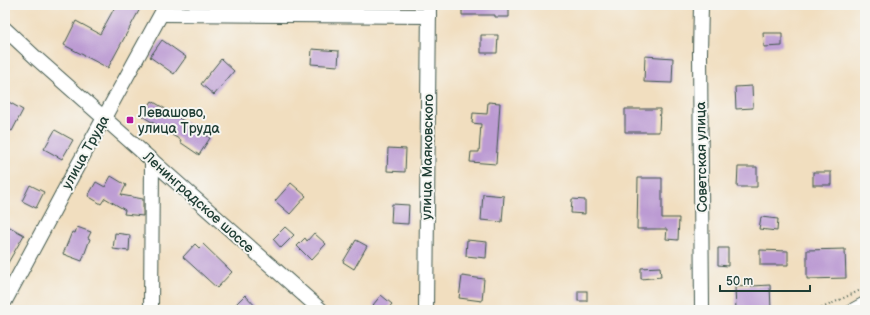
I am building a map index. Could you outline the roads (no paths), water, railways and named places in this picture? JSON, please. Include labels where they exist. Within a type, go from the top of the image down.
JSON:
[{"type":"street","name":"Советская улица","points":[[701,5],[702,310]]},
{"type":"street","points":[[164,10],[429,10]]},
{"type":"street","name":"улица Труда","points":[[5,300],[9,283],[105,118],[164,10]]},
{"type":"street","name":"улица Маяковского","points":[[426,310],[429,10]]},
{"type":"street","name":"Ленинградское шоссе","points":[[5,29],[321,310]]},
{"type":"street","points":[[5,41],[35,57]]},
{"type":"street","points":[[151,310],[152,160]]},
{"type":"street","points":[[854,310],[865,304]]},
{"type":"place","name":"Левашово, улица Труда","points":[[130,120]]}]
